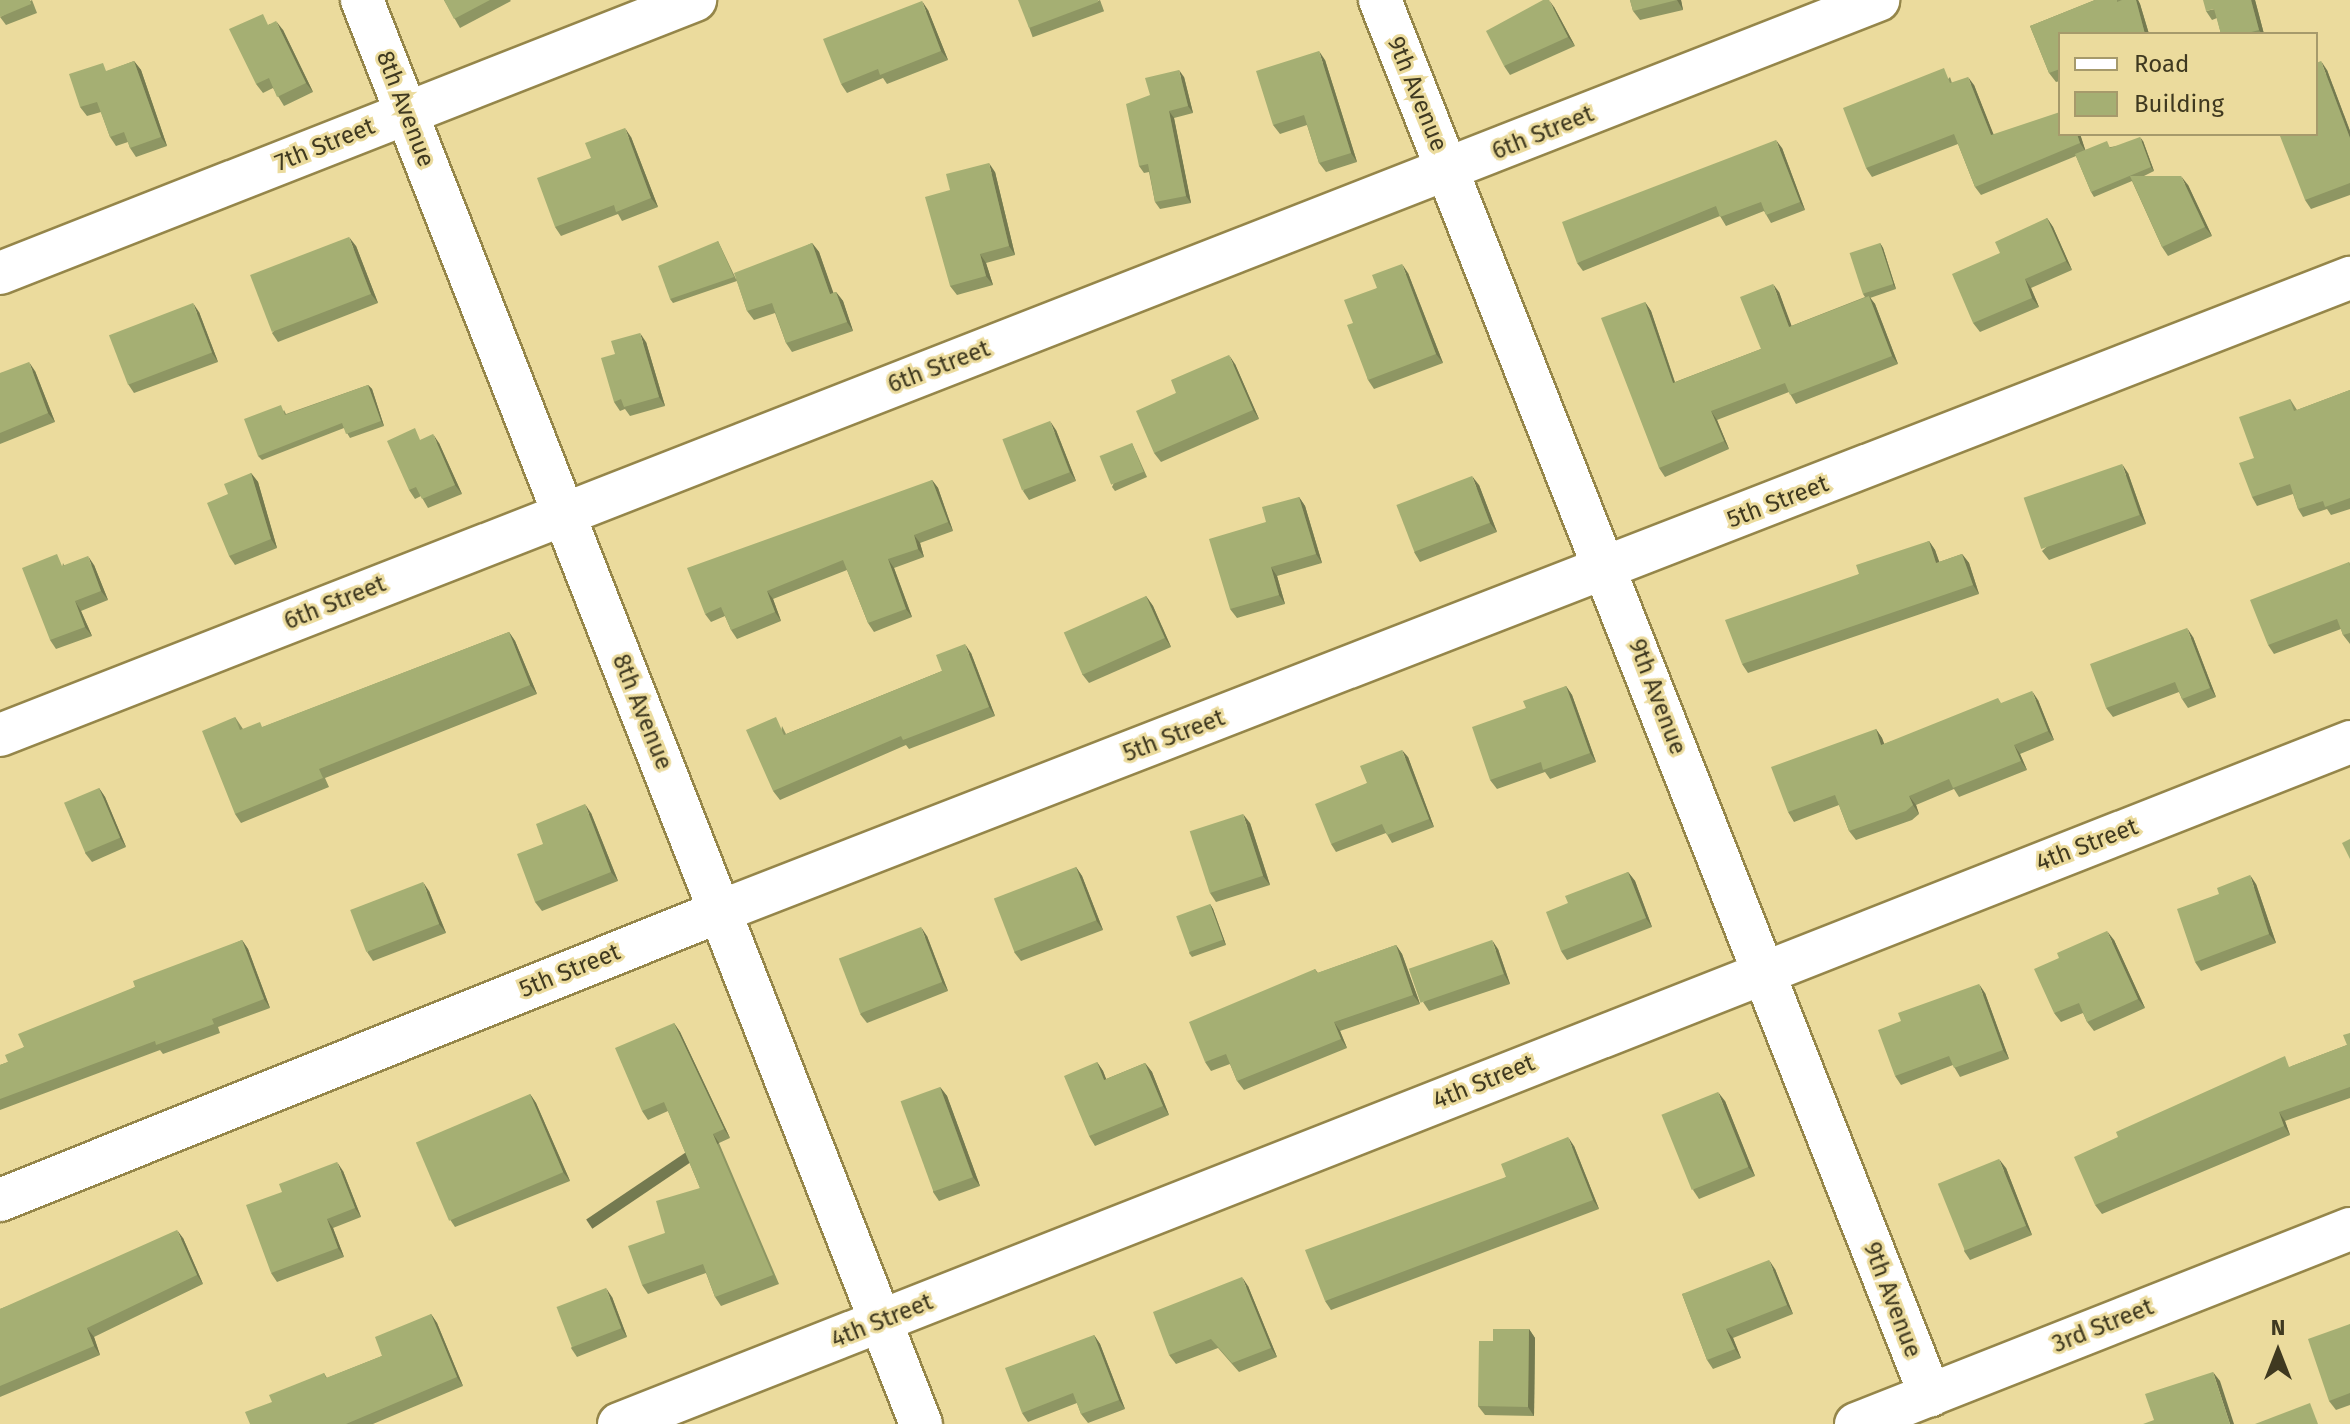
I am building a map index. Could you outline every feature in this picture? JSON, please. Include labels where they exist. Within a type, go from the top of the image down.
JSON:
[{"type":"street","name":"8th Avenue","points":[[362,0],[921,1424]]},
{"type":"street","name":"7th Street","points":[[0,273],[695,0]]},
{"type":"street","name":"9th Avenue","points":[[1380,0],[1608,568],[1930,1395]]},
{"type":"street","name":"6th Street","points":[[0,735],[1878,0]]},
{"type":"street","name":"5th Street","points":[[0,1200],[721,911],[2350,278]]},
{"type":"street","name":"4th Street","points":[[619,1424],[2350,742]]},
{"type":"street","name":"3rd Street","points":[[1856,1424],[2350,1229]]},
{"type":"building","points":[[0,0],[30,0],[31,4],[0,17]]},
{"type":"building","points":[[444,0],[490,0],[454,19]]},
{"type":"building","points":[[1018,0],[1098,0],[1098,2],[1029,28]]},
{"type":"building","points":[[1543,0],[1549,0],[1568,37],[1504,66],[1486,31]]},
{"type":"building","points":[[1630,0],[1677,0],[1633,11]]},
{"type":"building","points":[[2095,0],[2136,0],[2144,32],[2058,32],[2058,70],[2049,73],[2030,26]]},
{"type":"building","points":[[2203,0],[2251,0],[2259,30],[2220,32],[2214,9],[2206,11]]},
{"type":"building","points":[[922,1],[941,51],[880,75],[878,69],[841,84],[823,39]]},
{"type":"building","points":[[263,14],[268,25],[276,21],[306,83],[277,97],[269,78],[256,84],[229,29]]},
{"type":"building","points":[[1319,51],[1351,153],[1319,163],[1304,115],[1273,125],[1256,71]]},
{"type":"building","points":[[134,61],[161,137],[130,148],[124,132],[110,137],[97,102],[80,107],[69,74],[103,63],[106,71]]},
{"type":"building","points":[[2321,61],[2350,138],[2350,183],[2305,200],[2280,136],[2318,136],[2318,62]]},
{"type":"building","points":[[1944,68],[1950,83],[1968,77],[1991,135],[2058,113],[2058,136],[2078,136],[2080,143],[1975,187],[1954,134],[1866,168],[1843,108]]},
{"type":"building","points":[[1179,70],[1188,106],[1169,111],[1186,196],[1155,202],[1148,164],[1139,166],[1126,104],[1150,95],[1145,78]]},
{"type":"building","points":[[625,128],[651,198],[616,212],[614,205],[555,227],[537,178],[591,158],[585,143]]},
{"type":"building","points":[[2140,137],[2151,167],[2091,192],[2075,154],[2107,141],[2110,148]]},
{"type":"building","points":[[1776,140],[1800,202],[1766,215],[1761,202],[1720,217],[1716,206],[1577,263],[1562,222]]},
{"type":"building","points":[[989,163],[1009,246],[980,254],[986,276],[950,286],[925,197],[950,190],[946,174]]},
{"type":"building","points":[[2130,176],[2181,176],[2205,227],[2162,247]]},
{"type":"building","points":[[2047,218],[2066,261],[2025,279],[2032,298],[1973,323],[1952,274],[2000,253],[1995,242]]},
{"type":"building","points":[[349,237],[371,294],[272,332],[250,275]]},
{"type":"building","points":[[718,241],[734,277],[670,299],[658,266]]},
{"type":"building","points":[[812,243],[830,294],[836,292],[847,322],[786,343],[772,303],[747,311],[734,273]]},
{"type":"building","points":[[1880,243],[1893,284],[1863,294],[1850,253]]},
{"type":"building","points":[[1402,264],[1436,354],[1368,380],[1347,325],[1353,323],[1344,300],[1377,288],[1372,275]]},
{"type":"building","points":[[1773,284],[1789,327],[1869,296],[1892,356],[1790,395],[1785,383],[1711,411],[1724,441],[1659,468],[1601,318],[1645,302],[1673,383],[1761,349],[1740,297]]},
{"type":"building","points":[[193,303],[212,352],[128,385],[109,335]]},
{"type":"building","points":[[640,333],[659,397],[624,407],[621,399],[614,402],[601,358],[615,354],[611,341]]},
{"type":"building","points":[[1229,355],[1253,410],[1154,453],[1136,411],[1176,393],[1171,380]]},
{"type":"building","points":[[29,362],[48,413],[0,433],[0,373]]},
{"type":"building","points":[[368,385],[381,421],[346,434],[342,423],[258,456],[244,419],[281,405],[285,415]]},
{"type":"building","points":[[2350,390],[2350,498],[2325,507],[2323,501],[2298,509],[2290,484],[2252,497],[2239,463],[2254,458],[2239,417],[2290,399],[2294,411]]},
{"type":"building","points":[[1050,421],[1070,472],[1022,491],[1002,439]]},
{"type":"building","points":[[415,428],[420,440],[433,434],[455,485],[422,499],[416,487],[409,490],[387,441]]},
{"type":"building","points":[[1132,443],[1144,472],[1111,485],[1100,456]]},
{"type":"building","points":[[2122,464],[2140,515],[2041,549],[2024,498]]},
{"type":"building","points":[[251,473],[271,539],[229,556],[207,503],[228,494],[224,484]]},
{"type":"building","points":[[1472,476],[1490,523],[1414,552],[1396,505]]},
{"type":"building","points":[[932,480],[948,522],[914,535],[918,549],[888,559],[906,609],[868,623],[843,560],[767,591],[775,612],[731,630],[721,607],[705,614],[687,568]]},
{"type":"building","points":[[1299,497],[1316,554],[1271,567],[1279,595],[1230,609],[1209,539],[1266,522],[1262,507]]},
{"type":"building","points":[[1929,541],[1936,563],[1962,554],[1973,585],[1742,664],[1725,620],[1859,574],[1856,565]]},
{"type":"building","points":[[57,554],[62,566],[88,556],[101,591],[75,601],[85,627],[50,640],[22,568]]},
{"type":"building","points":[[2349,562],[2350,633],[2343,635],[2337,619],[2268,645],[2250,600]]},
{"type":"building","points":[[1146,596],[1165,638],[1082,675],[1064,633]]},
{"type":"building","points":[[2187,628],[2210,688],[2182,699],[2175,682],[2106,708],[2090,664]]},
{"type":"building","points":[[509,632],[530,685],[319,769],[323,778],[235,814],[202,731],[235,717],[240,730],[260,722],[262,727]]},
{"type":"building","points":[[965,644],[989,707],[903,740],[901,736],[773,791],[746,730],[776,717],[784,735],[942,671],[936,655]]},
{"type":"building","points":[[1566,686],[1590,753],[1543,770],[1541,762],[1490,780],[1472,727],[1526,708],[1523,701]]},
{"type":"building","points":[[2032,691],[2048,731],[2014,745],[2021,761],[1953,788],[1949,779],[1909,796],[1913,805],[1906,811],[1849,831],[1835,795],[1788,812],[1771,767],[1876,729],[1881,745],[1998,698],[2001,703]]},
{"type":"building","points":[[1402,750],[1429,819],[1387,835],[1382,824],[1331,844],[1315,804],[1367,783],[1360,766]]},
{"type":"building","points":[[99,788],[120,838],[85,853],[64,803]]},
{"type":"building","points":[[585,804],[611,872],[535,902],[517,854],[543,844],[536,824]]},
{"type":"building","points":[[1243,814],[1263,876],[1210,893],[1190,831]]},
{"type":"building","points":[[2350,839],[2350,859],[2342,843]]},
{"type":"building","points":[[1076,867],[1096,920],[1014,952],[994,899]]},
{"type":"building","points":[[1628,872],[1646,918],[1561,951],[1546,912],[1568,903],[1565,896]]},
{"type":"building","points":[[2250,875],[2269,934],[2195,962],[2177,909],[2219,894],[2217,888]]},
{"type":"building","points":[[423,882],[439,924],[366,952],[350,910]]},
{"type":"building","points":[[1210,904],[1223,940],[1189,952],[1176,916]]},
{"type":"building","points":[[921,927],[942,982],[860,1014],[839,959]]},
{"type":"building","points":[[2107,931],[2138,999],[2087,1022],[2079,1003],[2054,1013],[2034,969],[2059,958],[2057,953]]},
{"type":"building","points":[[242,940],[264,999],[212,1019],[214,1024],[156,1045],[155,1041],[0,1099],[0,1065],[8,1062],[5,1055],[24,1047],[18,1034],[135,987],[133,981]]},
{"type":"building","points":[[1492,940],[1504,974],[1421,1003],[1409,969]]},
{"type":"building","points":[[1396,945],[1413,995],[1334,1022],[1341,1039],[1237,1081],[1226,1054],[1205,1062],[1189,1022],[1315,969],[1317,973]]},
{"type":"building","points":[[1979,984],[2003,1050],[1954,1068],[1949,1056],[1895,1076],[1878,1030],[1901,1021],[1898,1013]]},
{"type":"building","points":[[674,1023],[724,1129],[713,1134],[773,1275],[715,1297],[703,1264],[642,1285],[628,1246],[665,1233],[656,1201],[700,1188],[664,1102],[642,1111],[615,1048]]},
{"type":"building","points":[[2350,1033],[2350,1087],[2279,1112],[2284,1126],[2095,1205],[2074,1157],[2118,1137],[2116,1132],[2285,1056],[2289,1067],[2347,1045],[2343,1035]]},
{"type":"building","points":[[1097,1062],[1104,1080],[1145,1063],[1163,1106],[1089,1136],[1064,1076]]},
{"type":"building","points":[[940,1087],[973,1177],[933,1192],[901,1101]]},
{"type":"building","points":[[1718,1092],[1748,1167],[1692,1190],[1661,1115]]},
{"type":"building","points":[[530,1094],[563,1172],[449,1221],[416,1142]]},
{"type":"building","points":[[1568,1137],[1593,1200],[1325,1301],[1305,1250],[1506,1177],[1501,1164]]},
{"type":"building","points":[[1999,1159],[2026,1226],[1965,1250],[1938,1184]]},
{"type":"building","points":[[337,1162],[355,1208],[327,1219],[338,1248],[271,1273],[246,1205],[282,1192],[279,1184]]},
{"type":"building","points":[[177,1230],[197,1275],[87,1328],[94,1346],[0,1386],[0,1309]]},
{"type":"building","points":[[1769,1260],[1787,1305],[1726,1329],[1735,1349],[1707,1360],[1682,1294]]},
{"type":"building","points":[[1242,1277],[1271,1348],[1232,1363],[1211,1339],[1169,1355],[1153,1312]]},
{"type":"building","points":[[606,1288],[621,1328],[572,1347],[557,1307]]},
{"type":"building","points":[[431,1314],[457,1377],[346,1424],[250,1424],[245,1412],[272,1402],[269,1395],[324,1373],[326,1378],[382,1356],[375,1337]]},
{"type":"building","points":[[2350,1324],[2350,1393],[2329,1401],[2308,1339]]},
{"type":"building","points":[[1493,1329],[1529,1329],[1528,1407],[1478,1406],[1479,1341],[1493,1341]]},
{"type":"building","points":[[1094,1335],[1119,1400],[1081,1414],[1073,1393],[1022,1413],[1005,1368]]},
{"type":"building","points":[[2213,1372],[2230,1424],[2143,1424],[2154,1420],[2145,1394]]},
{"type":"building","points":[[2310,1403],[2318,1424],[2255,1424]]}]
